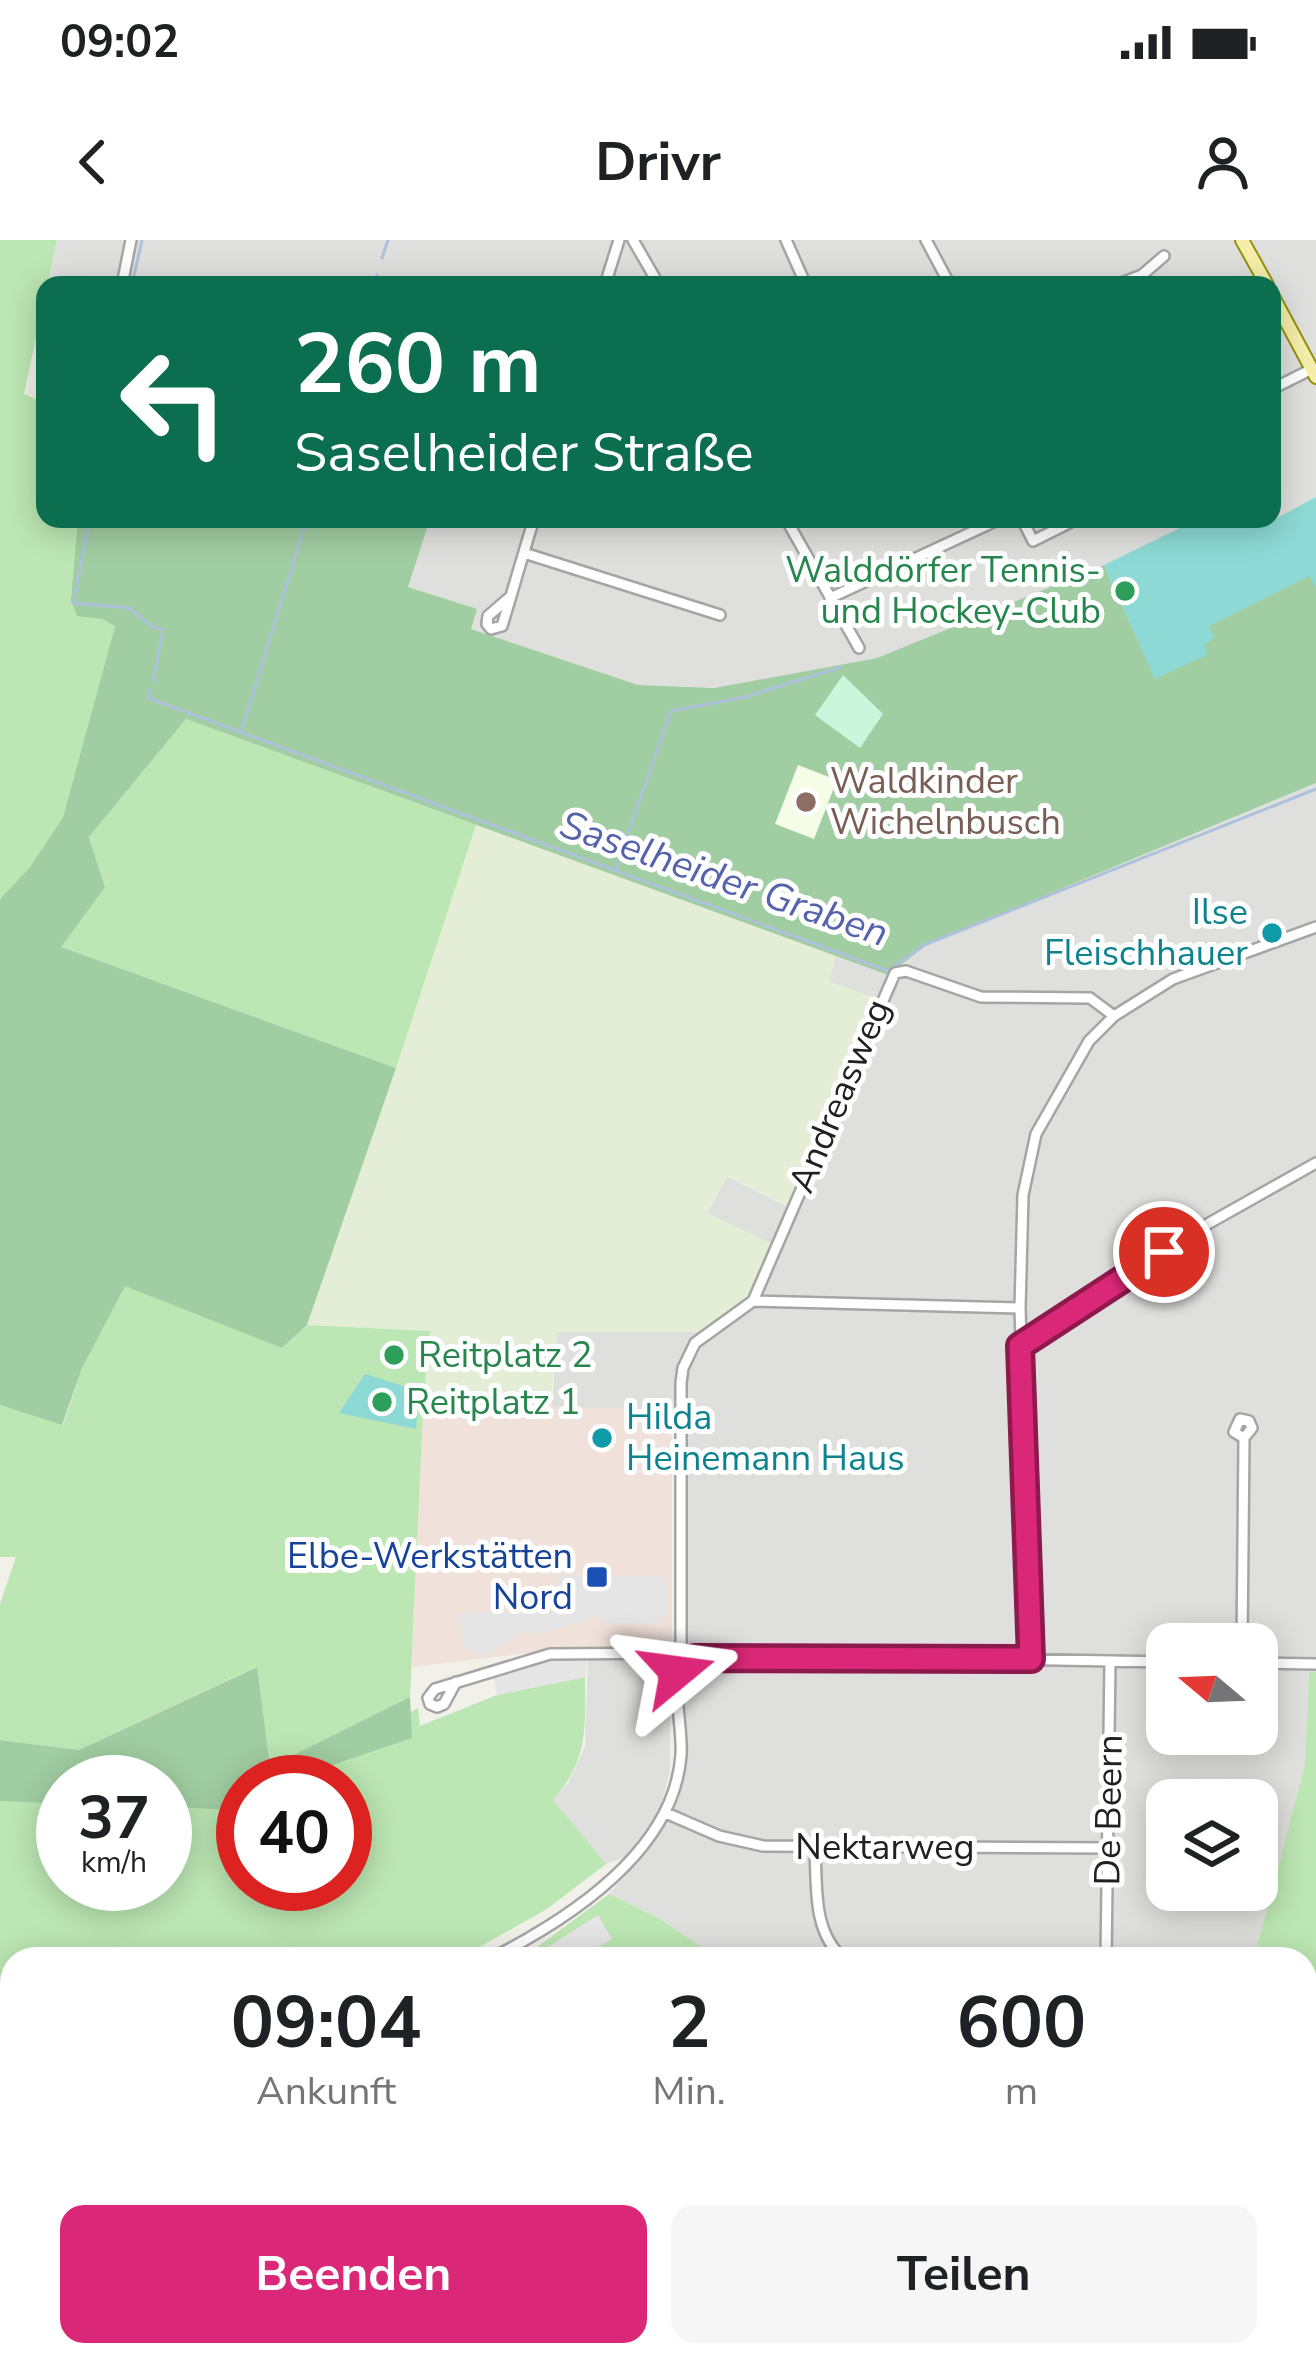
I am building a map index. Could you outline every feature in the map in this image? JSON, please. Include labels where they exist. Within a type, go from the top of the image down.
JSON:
[{"type":"main road","points":[[1242,240],[1262,276]]},
{"type":"main road","points":[[1281,312],[1314,373]]},
{"type":"street","points":[[124,276],[131,240]]},
{"type":"street","points":[[608,276],[619,240]]},
{"type":"street","points":[[633,240],[654,276]]},
{"type":"street","points":[[786,240],[802,276]]},
{"type":"street","points":[[926,240],[945,276]]},
{"type":"street","points":[[1139,276],[1164,256]]},
{"type":"street","points":[[1281,386],[1314,373]]},
{"type":"street","points":[[510,597],[531,528]]},
{"type":"street","points":[[791,528],[860,648]]},
{"type":"street","points":[[830,598],[981,528]]},
{"type":"street","points":[[1026,528],[1033,541],[1060,528]]},
{"type":"street","points":[[524,554],[720,615]]},
{"type":"street","points":[[1031,1659],[1020,1309],[1024,1195],[1036,1134],[1089,1041],[1114,1016],[1173,979],[1316,928]]},
{"type":"street","name":"Andreasweg","points":[[754,1301],[895,973],[906,971],[981,997],[1090,998],[1114,1016]]},
{"type":"street","points":[[1020,1346],[1204,1226],[1316,1163]]},
{"type":"street","points":[[514,1947],[600,1886],[633,1856],[666,1813],[680,1772],[677,1672],[683,1368],[695,1343],[754,1301],[1020,1309]]},
{"type":"street","points":[[1242,1623],[1244,1438]]},
{"type":"street","points":[[456,1682],[559,1652],[680,1658],[1146,1662]]},
{"type":"street","name":"De Beern","points":[[1106,1947],[1110,1661]]},
{"type":"street","points":[[1278,1663],[1316,1664]]},
{"type":"street","name":"Nektarweg","points":[[666,1813],[719,1836],[763,1846],[1109,1848]]},
{"type":"street","points":[[815,1847],[818,1910],[824,1932],[835,1947]]},
{"type":"shaded area","points":[[57,240],[1316,240],[1316,497],[1281,516],[1281,276],[50,276]]},
{"type":"shaded area","points":[[1316,497],[1316,587],[1309,576],[1209,626],[1214,638],[1204,645],[1208,654],[1155,679],[1104,565],[1180,528],[1281,528],[1281,516]]},
{"type":"shaded area","points":[[427,528],[1180,528],[1104,565],[877,658],[714,688],[637,685],[470,629],[476,609],[408,587]]},
{"type":"shaded area","name":"Waldkinder Wichelnbusch","points":[[797,765],[838,780],[815,840],[774,824]]},
{"type":"shaded area","points":[[1316,783],[1316,1947],[702,1947],[609,1894],[653,1844],[680,1772],[682,1405],[672,1410],[552,1407],[557,1332],[706,1332],[707,1214],[727,1176],[831,1111],[876,1000],[828,981],[836,956],[888,975],[924,947],[957,932]]},
{"type":"shaded area","points":[[476,825],[836,956],[829,981],[877,999],[789,1208],[727,1177],[707,1213],[771,1243],[746,1300],[706,1332],[557,1332],[552,1391],[424,1392],[430,1331],[307,1325]]},
{"type":"shaded area","name":"Reitplatz 1","points":[[365,1374],[419,1391],[416,1429],[339,1413]]},
{"type":"shaded area","points":[[552,1391],[552,1407],[672,1410],[672,1647],[562,1649],[412,1667],[424,1392]]},
{"type":"shaded area","points":[[557,1575],[666,1577],[666,1613],[653,1624],[605,1624],[599,1616],[539,1634],[524,1632],[487,1654],[461,1644],[460,1613],[555,1612]]},
{"type":"shaded area","points":[[588,1656],[671,1656],[670,1771],[660,1809],[636,1853],[606,1864],[552,1800],[568,1783],[585,1747]]},
{"type":"shaded area","points":[[588,1656],[585,1677],[497,1695],[493,1674]]},
{"type":"shaded area","points":[[598,1915],[612,1939],[598,1947],[548,1947]]},
{"type":"green space","points":[[0,240],[57,240],[49,276],[36,276],[36,338],[24,394],[36,399],[36,528],[78,528],[102,619],[115,626],[63,817],[30,867],[0,899]]},
{"type":"green space","points":[[77,528],[427,528],[408,587],[477,609],[471,629],[638,685],[714,688],[877,658],[1104,565],[1155,678],[1204,644],[1208,626],[1310,575],[1316,587],[1316,783],[957,932],[924,947],[888,975],[186,719],[89,837],[105,887],[61,947],[396,1068],[307,1325],[282,1348],[125,1286],[82,1368],[62,1425],[0,1405],[0,899],[30,867],[63,817],[115,626],[77,616],[71,600]],"holes":[[[798,765],[837,780],[814,839],[775,824]]]},
{"type":"green space","points":[[843,675],[883,714],[860,748],[815,715]]},
{"type":"green space","points":[[186,719],[476,825],[396,1068],[60,947],[105,886],[89,837]]},
{"type":"green space","points":[[125,1285],[282,1348],[307,1325],[430,1331],[410,1697],[296,1755],[268,1755],[256,1667],[79,1750],[0,1740],[0,1604],[16,1557],[0,1557],[0,1405],[63,1425],[82,1368]]},
{"type":"green space","points":[[257,1667],[268,1755],[216,1755],[216,1809],[192,1808],[192,1755],[36,1755],[36,1803],[0,1801],[0,1740],[79,1750]]},
{"type":"green space","points":[[1309,1672],[1316,1672],[1316,1947],[1257,1947],[1267,1911],[1278,1911],[1278,1868],[1305,1765]]},
{"type":"green space","points":[[585,1677],[579,1757],[553,1800],[606,1864],[547,1909],[479,1947],[0,1947],[0,1801],[36,1803],[36,1911],[192,1911],[192,1808],[216,1809],[216,1911],[372,1911],[372,1755],[332,1755],[418,1708],[420,1726],[497,1695]]},
{"type":"green space","points":[[410,1697],[412,1738],[362,1755],[294,1755]]},
{"type":"green space","points":[[609,1894],[702,1947],[537,1947]]},
{"type":"waterway","points":[[134,276],[142,240]]},
{"type":"waterway","points":[[382,258],[388,240]]},
{"type":"waterway","points":[[88,528],[73,603],[129,608],[163,630],[153,681]]},
{"type":"waterway","points":[[242,729],[304,528]]},
{"type":"waterway","points":[[615,871],[671,711],[745,697],[841,667]]},
{"type":"waterway","name":"Saselheider Graben","points":[[150,690],[148,698],[888,971],[924,945],[1316,789]]},
{"type":"place","name":"Walddörfer Tennis- und Hockey-Club","points":[[1125,591]]},
{"type":"place","name":"Waldkinder Wichelnbusch","points":[[806,802]]},
{"type":"place","name":"Ilse Fleischhauer","points":[[1272,933]]},
{"type":"place","name":"Reitplatz 2","points":[[394,1355]]},
{"type":"place","name":"Reitplatz 1","points":[[382,1402]]},
{"type":"place","name":"Hilda Heinemann Haus","points":[[602,1438]]},
{"type":"place","name":"Elbe-Werkstätten Nord","points":[[597,1577]]},
{"type":"route","points":[[677,1672],[681,1662],[695,1658],[1031,1659],[1020,1346],[1164,1252]]}]
